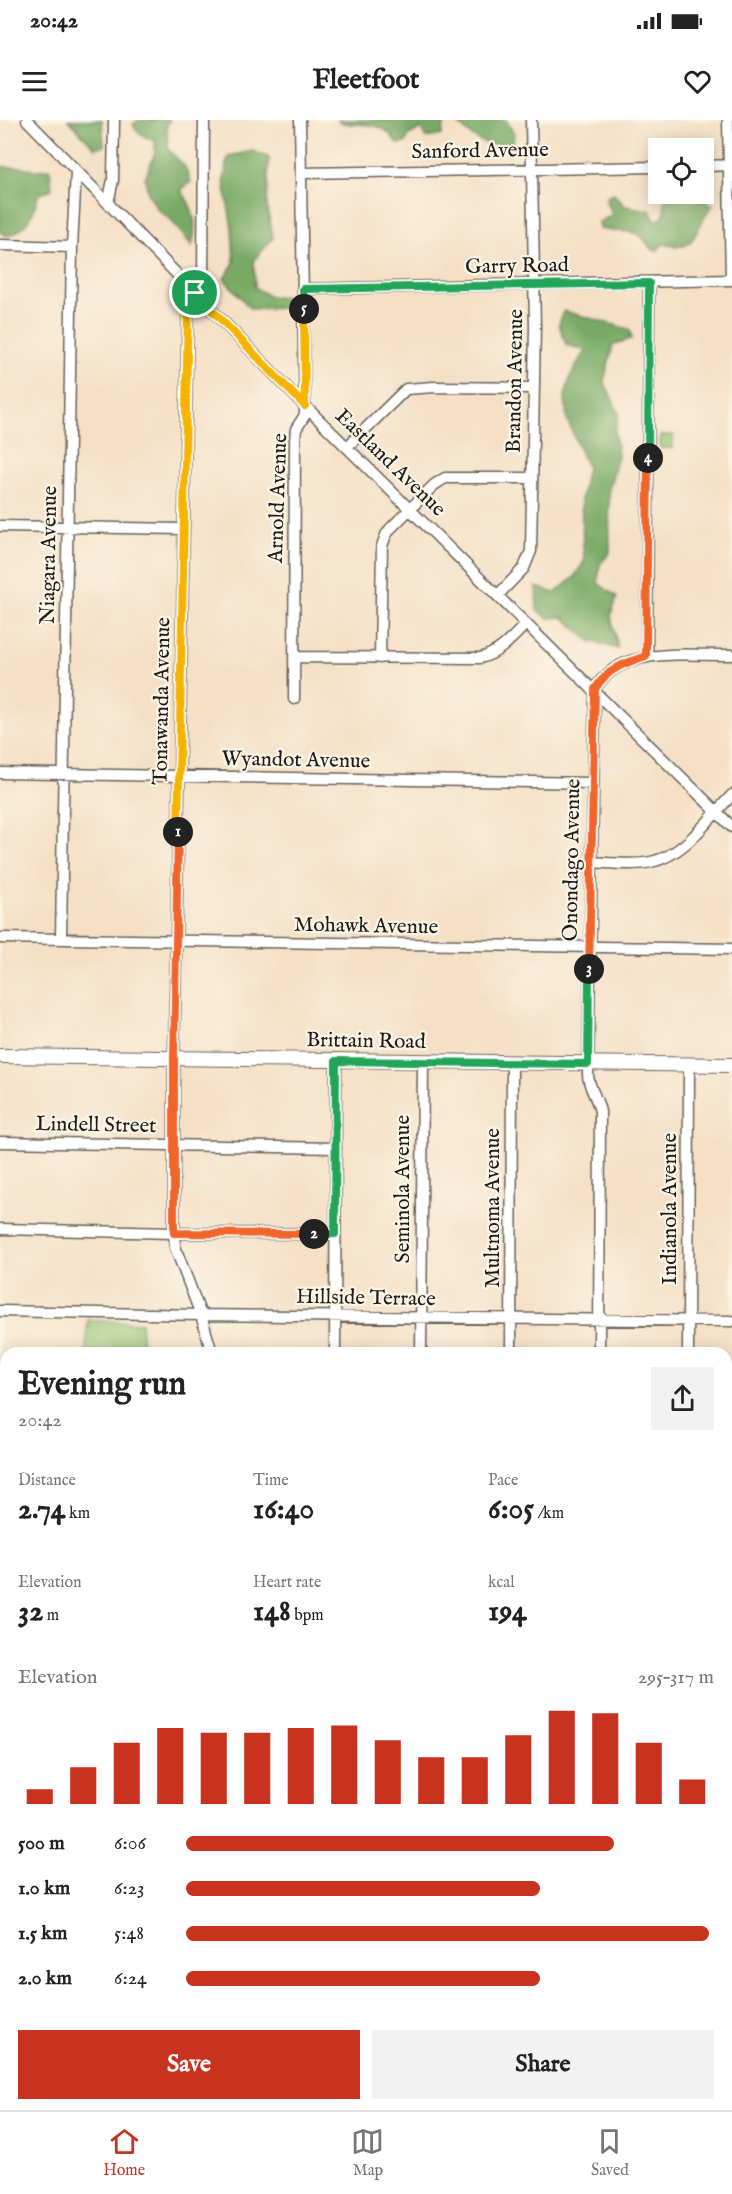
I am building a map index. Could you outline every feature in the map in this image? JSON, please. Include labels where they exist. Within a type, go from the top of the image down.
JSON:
[{"type":"main road","name":"Brittain Road","points":[[0,1056],[732,1065]]},
{"type":"street","name":"Eastland Avenue","points":[[27,120],[305,406],[595,689],[732,827]]},
{"type":"street","points":[[108,203],[113,180],[114,120]]},
{"type":"street","name":"Tonawanda Avenue","points":[[204,120],[203,283],[188,303],[174,1058],[174,1233],[175,1247],[201,1315],[210,1347]]},
{"type":"street","name":"Arnold Avenue","points":[[294,699],[295,440],[296,429],[305,415],[300,120]]},
{"type":"street","name":"Brandon Avenue","points":[[498,595],[524,568],[530,557],[535,327],[531,120]]},
{"type":"street","points":[[728,120],[731,280]]},
{"type":"street","points":[[714,166],[730,165]]},
{"type":"street","name":"Sanford Avenue","points":[[302,173],[648,166]]},
{"type":"street","name":"Niagara Avenue","points":[[61,938],[72,247],[76,172]]},
{"type":"street","points":[[0,245],[72,247]]},
{"type":"street","name":"Garry Road","points":[[303,289],[731,280]]},
{"type":"street","points":[[646,656],[649,283]]},
{"type":"street","points":[[348,446],[406,389],[534,388]]},
{"type":"street","points":[[380,658],[382,546],[386,535],[410,508],[434,485],[445,478],[532,478]]},
{"type":"street","points":[[0,526],[183,529]]},
{"type":"street","points":[[294,657],[480,658],[502,647],[526,624]]},
{"type":"street","points":[[595,689],[609,671],[646,656],[732,655]]},
{"type":"street","name":"Onondago Avenue","points":[[595,689],[588,1064],[589,1086],[600,1112],[599,1347]]},
{"type":"street","name":"Wyandot Avenue","points":[[0,773],[592,783]]},
{"type":"street","points":[[591,862],[644,863],[666,857],[683,845],[732,795]]},
{"type":"street","name":"Mohawk Avenue","points":[[0,938],[732,949]]},
{"type":"street","points":[[335,1347],[336,1061]]},
{"type":"street","name":"Seminola Avenue","points":[[421,1347],[423,1062]]},
{"type":"street","name":"Multnoma Avenue","points":[[510,1347],[512,1063]]},
{"type":"street","name":"Indianola Avenue","points":[[688,1347],[689,1065]]},
{"type":"street","name":"Lindell Street","points":[[0,1142],[336,1148]]},
{"type":"street","points":[[0,1229],[335,1234]]},
{"type":"street","name":"Hillside Terrace","points":[[0,1311],[732,1321]]},
{"type":"green space","points":[[68,120],[102,120],[104,146],[95,148]]},
{"type":"green space","points":[[139,120],[170,120],[167,124],[168,149],[185,167],[191,182],[181,190],[194,216],[195,230],[192,246],[170,219],[158,210],[148,193],[145,178],[155,153],[155,141],[144,137],[137,131],[133,124]]},
{"type":"green space","points":[[338,120],[448,120],[443,127],[442,135],[426,138],[421,128],[409,135],[405,143],[397,144],[392,136],[380,128],[340,123]]},
{"type":"green space","points":[[452,120],[506,120],[514,134],[513,143],[486,143]]},
{"type":"green space","points":[[253,151],[269,158],[267,207],[273,238],[254,260],[255,288],[271,297],[287,297],[283,308],[251,309],[224,279],[234,263],[232,228],[224,181],[226,164],[229,156]]},
{"type":"green space","points":[[0,167],[50,169],[52,189],[38,195],[34,209],[25,225],[7,236],[0,232]]},
{"type":"green space","points":[[614,194],[625,206],[650,210],[653,218],[658,221],[664,215],[665,204],[713,205],[690,242],[682,246],[663,244],[657,251],[651,249],[645,240],[633,232],[599,228],[598,223],[612,215],[606,203],[607,197]]},
{"type":"green space","points":[[564,311],[629,329],[632,338],[613,345],[604,381],[619,414],[615,432],[618,456],[609,489],[610,553],[600,564],[598,583],[617,597],[611,616],[618,649],[590,641],[563,617],[548,618],[537,610],[536,587],[555,593],[574,577],[584,562],[581,499],[587,467],[567,419],[565,396],[570,377],[585,350],[566,345],[559,324]]},
{"type":"green space","points":[[673,435],[673,448],[660,448],[660,436]]},
{"type":"green space","points":[[88,1320],[141,1323],[143,1347],[86,1347]]},
{"type":"route","points":[[649,283],[646,656],[609,671],[595,689],[588,1064],[336,1061],[335,1234],[174,1233],[174,1058],[186,379],[188,303],[195,293],[305,406],[303,289],[649,283]]}]
